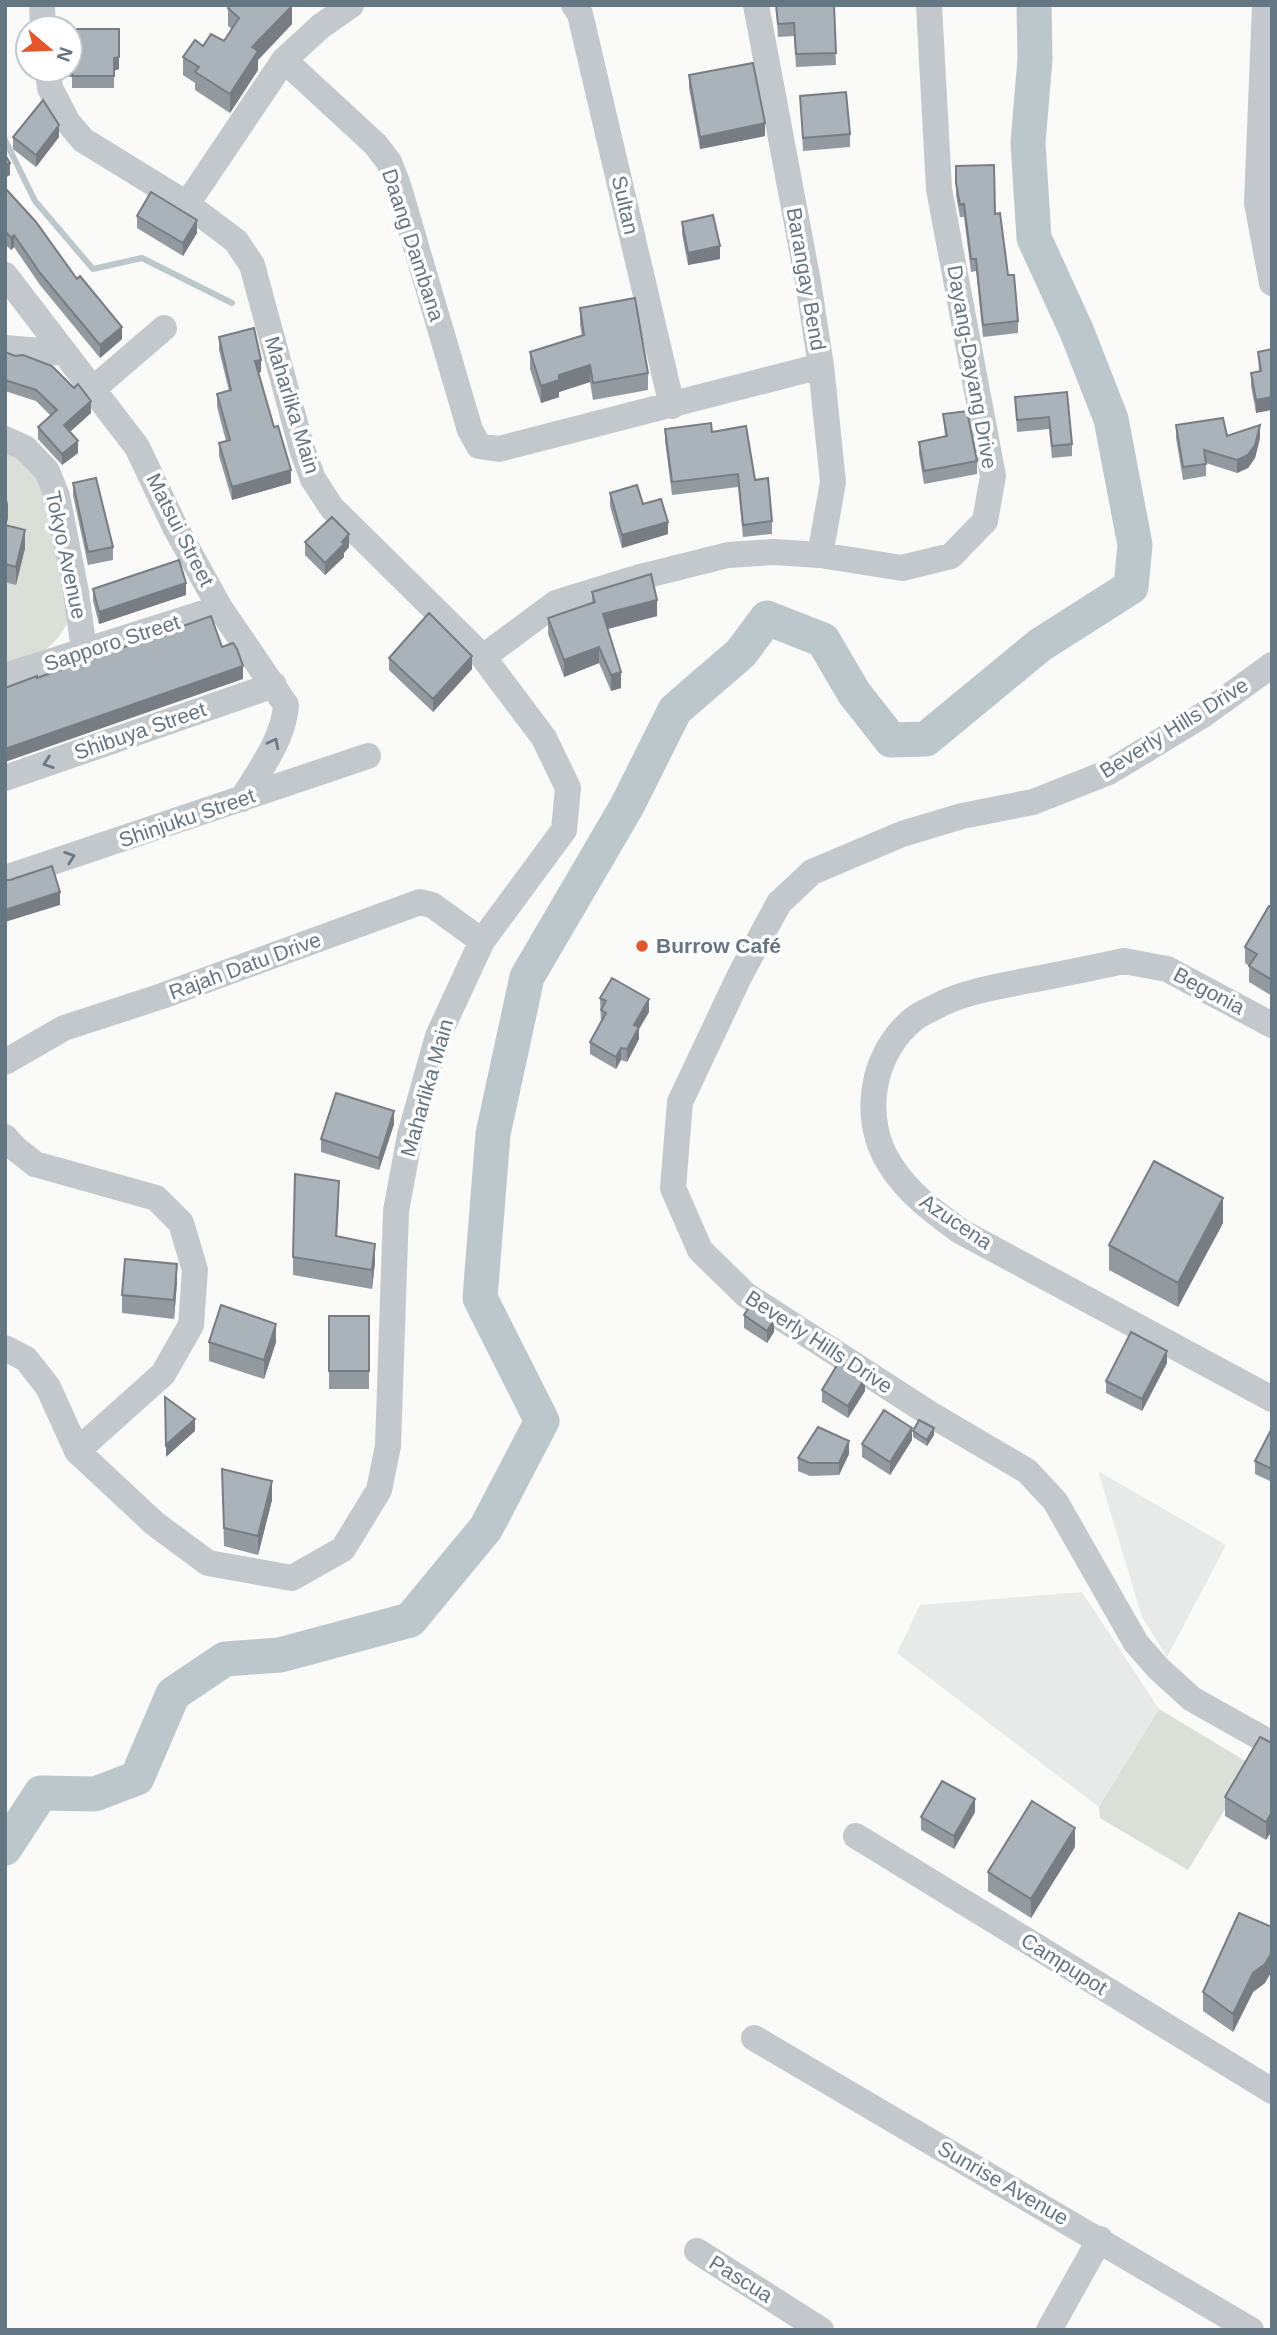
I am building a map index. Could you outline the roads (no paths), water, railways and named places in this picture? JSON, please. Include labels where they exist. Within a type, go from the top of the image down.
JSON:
[{"type":"street","points":[[187,204],[284,60],[321,26],[351,5]]},
{"type":"street","name":"Sultan","points":[[574,5],[580,14],[672,406]]},
{"type":"street","name":"Barangay Bend","points":[[756,5],[821,366],[833,482],[820,555]]},
{"type":"street","name":"Dayang-Dayang Drive","points":[[483,657],[556,603],[640,577],[729,555],[774,552],[820,555],[902,568],[951,556],[985,521],[993,476],[939,189],[929,5]]},
{"type":"street","points":[[1265,5],[1265,220],[1272,283]]},
{"type":"street","name":"Daang Dambana","points":[[284,60],[375,144],[389,162],[470,430],[479,446],[499,449],[672,406]]},
{"type":"street","name":"Maharlika Main","points":[[5,1348],[26,1359],[48,1387],[77,1451],[154,1523],[208,1563],[292,1578],[343,1549],[379,1490],[388,1446],[396,1211],[410,1135],[438,1036],[482,941],[564,830],[568,788],[544,738],[483,657],[332,508],[313,479],[302,449],[252,265],[236,241],[187,204],[83,140],[66,121],[50,84]]},
{"type":"street","name":"Matsui Street","points":[[5,275],[137,447],[220,608],[286,705],[286,719],[242,799]]},
{"type":"street","points":[[93,390],[164,328]]},
{"type":"street","points":[[5,348],[65,353]]},
{"type":"street","points":[[672,406],[821,366]]},
{"type":"street","name":"Tokyo Avenue","points":[[5,439],[25,449],[47,471],[57,496],[76,592],[84,650]]},
{"type":"street","name":"Sapporo Street","points":[[5,676],[220,608]]},
{"type":"street","name":"Beverly Hills Drive","points":[[1272,665],[1203,715],[1109,772],[1033,802],[962,816],[902,834],[811,872],[779,903],[740,975],[680,1102],[673,1188],[700,1250],[746,1295],[930,1414],[1027,1471],[1055,1501],[1136,1643],[1158,1669],[1192,1699],[1272,1744]]},
{"type":"street","name":"Shibuya Street","points":[[5,778],[274,684]]},
{"type":"street","name":"Shinjuku Street","points":[[5,878],[368,756]]},
{"type":"street","name":"Rajah Datu Drive","points":[[5,1062],[64,1028],[162,996],[420,902],[432,905],[482,941]]},
{"type":"street","name":"Azucena","points":[[1143,963],[1124,961],[977,991],[945,1002],[916,1017],[899,1034],[877,1074],[873,1122],[878,1141],[889,1165],[905,1186],[927,1207],[960,1231],[1272,1399]]},
{"type":"street","name":"Begonia","points":[[1143,963],[1167,969],[1272,1025]]},
{"type":"street","points":[[5,1137],[35,1164],[156,1198],[181,1223],[195,1270],[191,1325],[163,1374],[77,1451]]},
{"type":"street","name":"Campupot","points":[[856,1836],[1272,2091]]},
{"type":"street","name":"Sunrise Avenue","points":[[754,2038],[1251,2330]]},
{"type":"street","points":[[1049,2330],[1100,2239]]},
{"type":"street","name":"Pascua","points":[[697,2251],[821,2330]]},
{"type":"waterway","points":[[5,1848],[41,1793],[95,1794],[137,1778],[173,1694],[225,1659],[280,1655],[410,1620],[486,1528],[542,1421],[480,1298],[493,1134],[527,977],[627,806],[675,710],[741,653],[767,618],[823,640],[854,693],[891,740],[926,739],[1040,645],[1131,587],[1135,545],[1111,419],[1077,332],[1034,238],[1028,143],[1035,59],[1034,5]]},
{"type":"waterway","points":[[5,140],[35,201],[93,269],[142,258],[232,303]]},
{"type":"place","name":"Burrow Café","points":[[642,946]]}]
